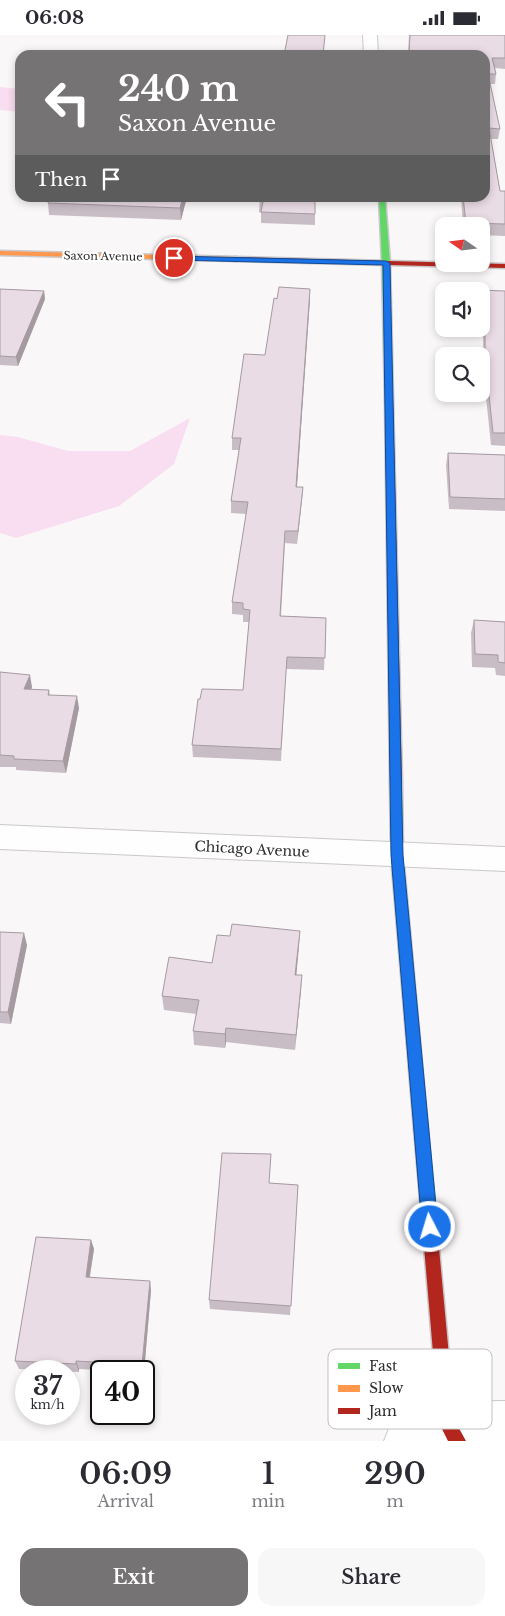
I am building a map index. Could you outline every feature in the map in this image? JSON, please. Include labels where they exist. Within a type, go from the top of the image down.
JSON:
[{"type":"street","points":[[370,35],[372,50]]},
{"type":"street","points":[[382,202],[386,263],[397,855],[444,1349]]},
{"type":"street","name":"Saxon Avenue","points":[[0,253],[505,266]]},
{"type":"street","name":"Chicago Avenue","points":[[0,837],[505,859]]},
{"type":"street","points":[[492,1424],[505,1422]]},
{"type":"street","points":[[405,1441],[468,1429]]},
{"type":"shaded area","points":[[0,87],[15,88],[15,112],[0,110]]},
{"type":"shaded area","points":[[190,418],[174,464],[119,506],[16,538],[0,533],[0,435],[18,437],[68,451],[130,451]]},
{"type":"building","points":[[288,35],[325,35],[324,50],[285,50]]},
{"type":"building","points":[[410,35],[505,35],[505,58],[492,58],[496,74],[490,74],[490,50],[409,50]]},
{"type":"building","points":[[490,83],[500,129],[490,128]]},
{"type":"building","points":[[490,134],[500,191],[505,191],[505,224],[490,224],[490,217],[465,217],[464,202],[490,202]]},
{"type":"building","points":[[48,202],[182,202],[180,208]]},
{"type":"building","points":[[263,202],[315,202],[315,214],[261,212]]},
{"type":"building","points":[[279,287],[310,289],[296,487],[303,487],[298,531],[285,531],[280,616],[326,618],[325,658],[287,657],[281,749],[192,745],[198,699],[200,699],[202,689],[243,690],[250,610],[243,609],[243,603],[232,602],[248,502],[231,501],[241,438],[232,438],[244,354],[265,355],[274,298],[277,299]]},
{"type":"building","points":[[0,289],[44,291],[16,357],[0,356]]},
{"type":"building","points":[[490,290],[505,291],[505,433],[493,433],[490,402],[490,347],[485,347],[485,337],[490,337]]},
{"type":"building","points":[[448,453],[505,455],[505,499],[450,497]]},
{"type":"building","points":[[474,620],[505,622],[505,663],[498,662],[498,655],[475,654]]},
{"type":"building","points":[[0,672],[30,675],[24,689],[49,690],[48,695],[77,696],[63,761],[14,759],[14,756],[0,755]]},
{"type":"building","points":[[232,924],[300,931],[295,975],[302,975],[296,1035],[226,1028],[225,1034],[193,1031],[199,1000],[162,996],[169,957],[212,963],[217,935],[230,936]]},
{"type":"building","points":[[0,932],[24,933],[8,1012],[0,1012]]},
{"type":"building","points":[[222,1153],[271,1154],[269,1183],[298,1185],[291,1306],[209,1300]]},
{"type":"building","points":[[36,1237],[91,1240],[86,1277],[150,1281],[142,1360],[90,1360],[90,1362],[80,1360],[15,1360]]},
{"type":"traffic: fast","points":[[382,202],[386,263],[389,400]]},
{"type":"traffic: fast","points":[[396,783],[397,855],[421,1129]]},
{"type":"traffic: slow","points":[[0,253],[237,259]]},
{"type":"traffic: jam","points":[[237,259],[505,266]]},
{"type":"traffic: jam","points":[[389,400],[396,783]]},
{"type":"traffic: jam","points":[[421,1129],[440,1349]]},
{"type":"traffic: jam","points":[[450,1429],[457,1441]]},
{"type":"route","points":[[174,258],[386,263],[397,855],[430,1227]]}]
